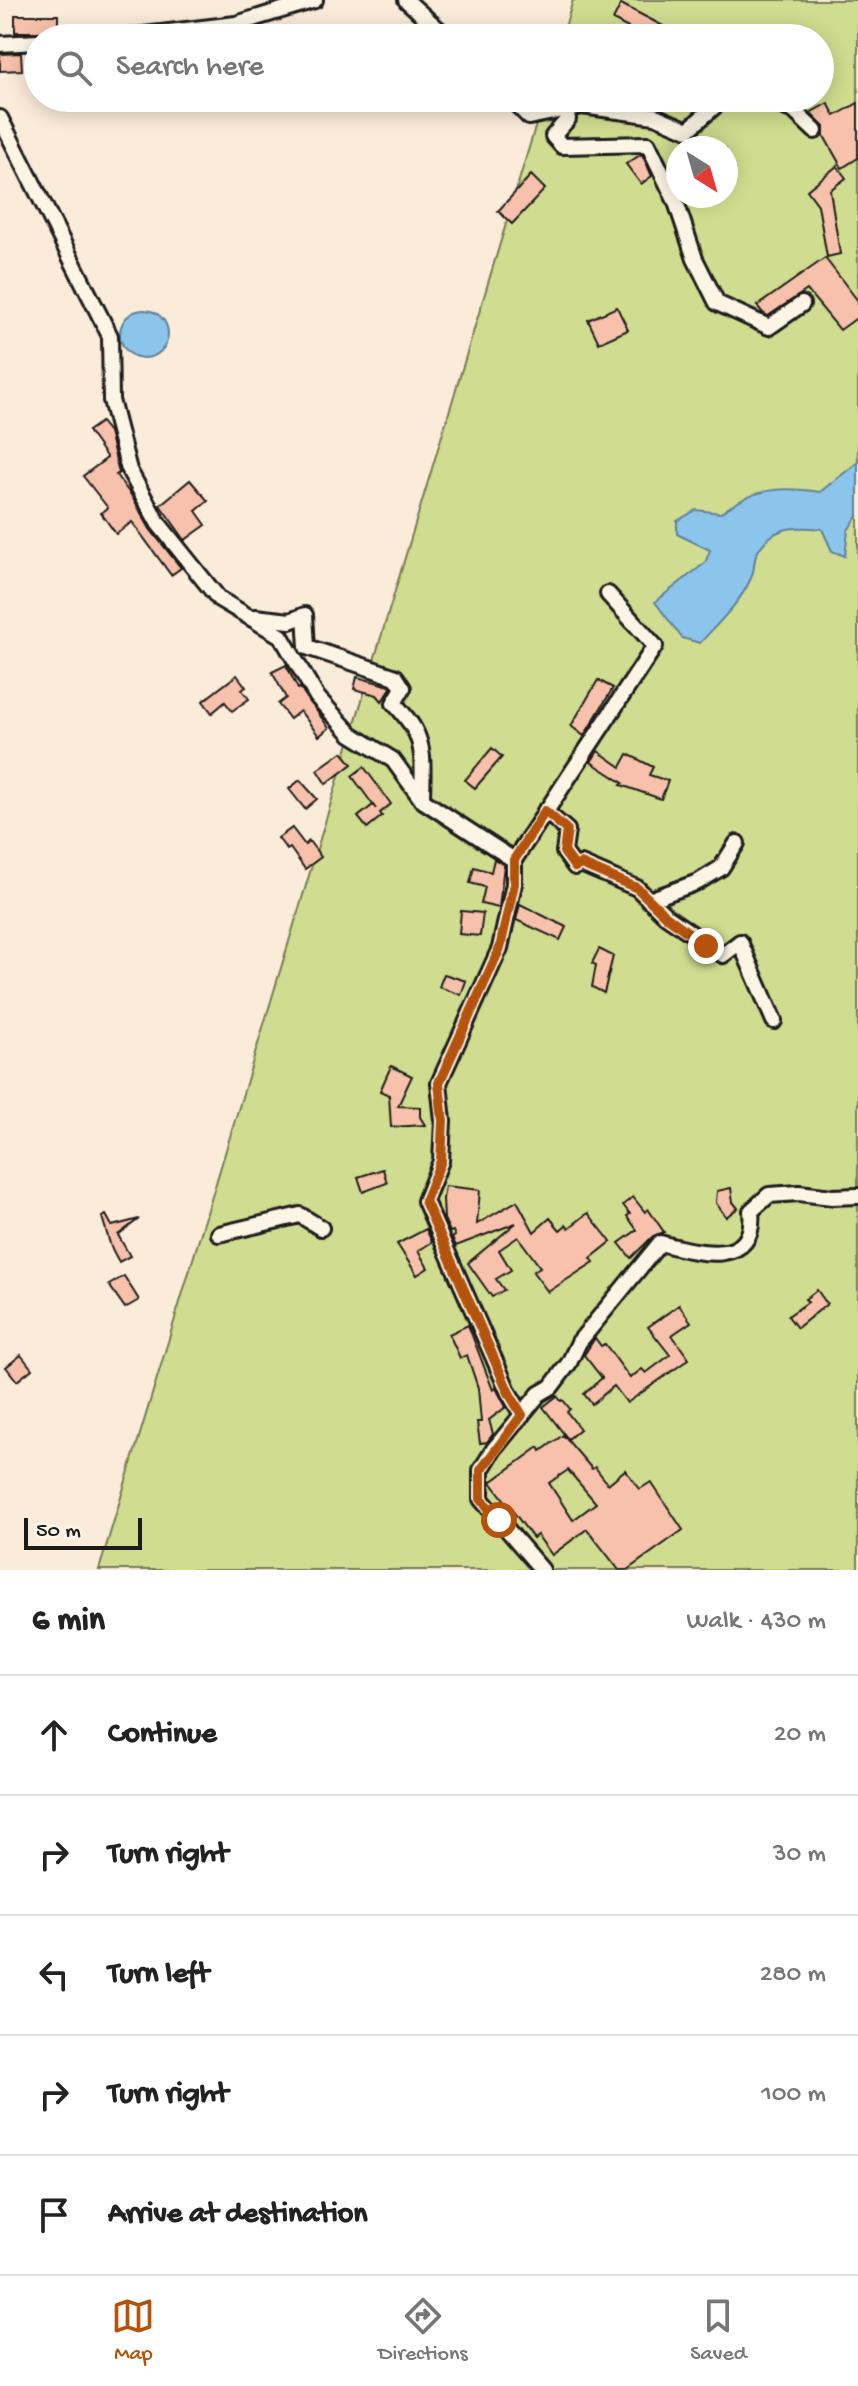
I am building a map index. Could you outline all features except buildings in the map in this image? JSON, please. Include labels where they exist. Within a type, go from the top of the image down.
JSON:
[{"type":"street","points":[[236,24],[315,0]]},
{"type":"street","points":[[406,0],[433,24]]},
{"type":"street","points":[[0,44],[24,43]]},
{"type":"street","points":[[524,112],[529,117],[552,112]]},
{"type":"street","points":[[567,112],[568,119],[553,136],[562,146],[648,144],[676,202],[695,259],[717,303],[769,327],[802,304]]},
{"type":"street","points":[[626,112],[655,116],[688,130],[708,112]]},
{"type":"street","points":[[795,112],[815,131]]},
{"type":"street","points":[[0,118],[110,336],[111,400],[129,470],[158,523],[219,599],[281,636],[317,697],[351,734],[393,760],[422,800],[514,860]]},
{"type":"street","points":[[522,1415],[509,1393],[425,1201],[441,1161],[443,1121],[439,1083],[500,948],[514,884],[514,860],[655,646],[608,594]]},
{"type":"street","points":[[247,616],[290,621],[305,615],[307,647],[396,677],[403,688],[394,703],[414,729],[419,741],[423,766],[422,800]]},
{"type":"street","points":[[545,811],[567,830],[564,852],[575,867],[581,864],[637,888],[676,923],[723,955],[740,942],[774,1021]]},
{"type":"street","points":[[649,900],[698,882],[721,868],[737,843]]},
{"type":"street","points":[[542,1570],[481,1499],[481,1470],[539,1394],[551,1387],[569,1363],[579,1342],[660,1243],[712,1254],[735,1250],[746,1241],[752,1225],[751,1211],[769,1195],[858,1196]]},
{"type":"street","points":[[219,1234],[300,1215],[321,1228]]},
{"type":"green space","points":[[573,0],[858,0],[858,1570],[99,1570],[540,112],[834,112],[834,24],[566,24]]},
{"type":"water","points":[[144,310],[161,317],[168,334],[161,351],[144,358],[127,351],[120,334],[127,317]]},
{"type":"water","points":[[858,462],[858,515],[848,530],[845,556],[832,551],[822,529],[793,528],[769,537],[757,553],[747,587],[735,604],[700,643],[682,638],[655,602],[705,563],[710,550],[677,534],[677,521],[696,510],[721,513],[745,498],[768,491],[792,489],[820,492]]},
{"type":"route","points":[[499,1520],[481,1499],[481,1470],[522,1415],[509,1393],[425,1201],[441,1161],[443,1121],[439,1083],[500,948],[514,884],[514,860],[545,811],[567,830],[564,852],[575,867],[581,864],[637,888],[666,916],[706,946]]}]
